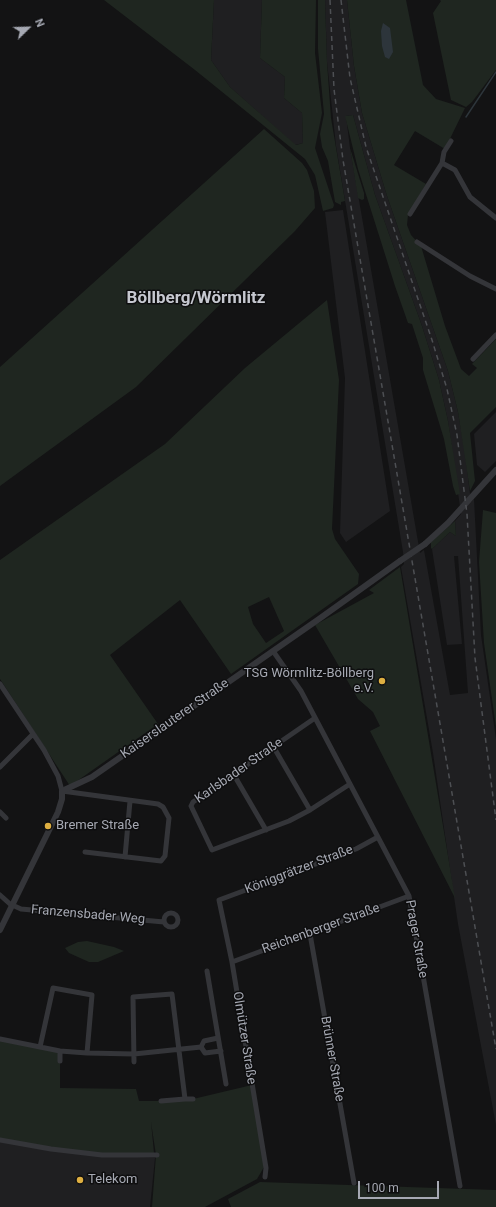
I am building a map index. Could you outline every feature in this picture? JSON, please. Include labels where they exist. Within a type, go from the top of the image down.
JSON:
[{"type":"street","points":[[410,214],[442,163],[444,152],[451,141]]},
{"type":"street","points":[[442,163],[455,170],[470,197],[496,218]]},
{"type":"street","points":[[417,242],[470,276],[496,289]]},
{"type":"street","points":[[473,359],[496,335]]},
{"type":"street","name":"Kaiserslauterer Straße","points":[[62,791],[92,778],[425,544],[448,523],[496,470]]},
{"type":"street","name":"Prager Straße","points":[[273,651],[301,691],[409,896],[460,1186]]},
{"type":"street","points":[[0,684],[53,765],[62,791],[62,799],[58,812],[0,930]]},
{"type":"street","name":"Karlsbader Straße","points":[[315,718],[193,802],[191,806],[212,850],[266,830],[310,810],[350,784]]},
{"type":"street","points":[[0,767],[34,734]]},
{"type":"street","points":[[273,746],[310,810]]},
{"type":"street","points":[[234,774],[266,830]]},
{"type":"street","points":[[62,791],[158,804],[163,807],[169,822],[164,858],[161,860],[85,852]]},
{"type":"street","points":[[125,857],[130,801]]},
{"type":"street","points":[[0,812],[6,818]]},
{"type":"street","name":"Königgrätzer Straße","points":[[219,900],[356,849],[378,837]]},
{"type":"street","points":[[0,895],[13,905]]},
{"type":"street","name":"Reichenberger Straße","points":[[232,962],[409,896]]},
{"type":"street","name":"Olmützer Straße","points":[[219,900],[232,962],[266,1168],[264,1177]]},
{"type":"street","name":"Franzensbader Weg","points":[[13,905],[21,909],[164,922]]},
{"type":"street","name":"Brünner Straße","points":[[310,934],[354,1183]]},
{"type":"street","points":[[207,971],[226,1084]]},
{"type":"street","points":[[40,1047],[53,988],[92,995],[87,1053]]},
{"type":"street","points":[[134,1062],[134,997],[172,994],[186,1099]]},
{"type":"street","points":[[201,1047],[204,1041],[218,1038]]},
{"type":"street","points":[[0,1039],[60,1051],[87,1053],[134,1054],[201,1047]]},
{"type":"street","points":[[201,1047],[206,1053],[220,1051]]},
{"type":"street","points":[[60,1051],[60,1061]]},
{"type":"street","points":[[161,1101],[193,1099]]},
{"type":"street","points":[[0,1140],[51,1149],[102,1155],[157,1155]]},
{"type":"shaded area","points":[[104,0],[214,0],[211,60],[230,87],[296,145],[303,143],[302,113],[284,98],[285,77],[260,58],[262,0],[316,0],[315,53],[322,113],[315,148],[334,205],[333,208],[323,211],[315,175],[305,159],[195,70]]},
{"type":"shaded area","points":[[214,0],[262,0],[260,58],[285,77],[284,98],[302,113],[303,143],[295,145],[230,87],[211,60]]},
{"type":"shaded area","points":[[318,0],[325,0],[331,118],[345,201],[341,202],[341,205],[335,202],[328,161],[322,147],[320,134],[324,114],[318,49]]},
{"type":"shaded area","points":[[325,0],[347,0],[354,66],[362,113],[387,196],[448,371],[458,412],[465,452],[471,502],[474,499],[481,635],[496,739],[496,1125],[458,924],[433,753],[401,567],[404,564],[403,552],[336,146],[327,62]],"holes":[[[353,115],[375,195],[422,326],[439,380],[448,421],[461,514],[455,521],[456,536],[450,532],[432,549],[447,645],[462,644],[454,556],[458,556],[468,693],[450,695],[424,550],[420,553],[350,148],[346,116]]]},
{"type":"shaded area","points":[[347,0],[406,0],[423,85],[436,99],[465,108],[445,149],[415,131],[394,165],[426,184],[408,215],[407,225],[411,235],[421,246],[445,326],[461,369],[469,376],[477,368],[472,364],[496,339],[496,407],[470,433],[475,481],[470,491],[458,412],[448,371],[387,196],[362,113],[354,66]]},
{"type":"shaded area","points":[[440,0],[496,0],[496,70],[472,102],[466,107],[451,100],[433,13],[441,1]]},
{"type":"shaded area","points":[[383,23],[390,28],[393,52],[389,59],[385,57],[382,46],[381,31]]},
{"type":"shaded area","points":[[353,115],[375,195],[422,326],[439,380],[448,421],[460,494],[456,495],[453,486],[444,439],[423,370],[423,358],[412,324],[408,323],[395,286],[358,169],[345,116]]},
{"type":"shaded area","points":[[264,129],[302,163],[307,170],[314,191],[315,208],[295,231],[136,387],[0,486],[0,367]]},
{"type":"shaded area","points":[[350,148],[364,193],[364,199],[362,200],[358,198]]},
{"type":"shaded area","points":[[343,210],[390,511],[346,542],[340,533],[345,378],[325,212]]},
{"type":"shaded area","points":[[327,300],[339,380],[332,529],[335,539],[359,574],[358,584],[231,674],[180,600],[110,655],[158,724],[70,786],[0,679],[0,560],[165,444],[245,368]],"holes":[[[269,597],[284,631],[266,643],[253,624],[248,607]]]},
{"type":"shaded area","points":[[496,412],[496,461],[485,472],[477,465],[474,434]]},
{"type":"shaded area","points":[[483,510],[496,513],[496,727],[484,643],[479,562]]},
{"type":"shaded area","points":[[455,521],[456,536],[450,532],[432,549],[431,542]]},
{"type":"shaded area","name":"TSG Wörmlitz-Böllberg e.V.","points":[[400,567],[455,898],[370,731],[380,726],[373,712],[358,699],[315,625],[374,593],[369,590]]},
{"type":"shaded area","points":[[87,941],[114,947],[124,951],[98,962],[89,962],[69,953],[65,948],[78,942]]},
{"type":"shaded area","points":[[0,1039],[60,1051],[60,1088],[136,1089],[139,1101],[161,1101],[193,1099],[252,1085],[264,1167],[257,1179],[205,1207],[152,1207],[156,1155],[151,1122],[154,1153],[102,1155],[0,1140]]},
{"type":"shaded area","points":[[0,1140],[102,1155],[155,1158],[150,1207],[0,1207]]},
{"type":"shaded area","points":[[260,1182],[496,1190],[496,1207],[231,1207],[228,1199]]},
{"type":"waterway","points":[[466,117],[496,72]]},
{"type":"railway","points":[[330,0],[334,89],[343,160],[496,1049]]},
{"type":"railway","points":[[341,0],[350,78],[366,147],[432,340],[447,389],[457,435],[467,514],[475,658],[496,820]]},
{"type":"place","name":"TSG Wörmlitz-Böllberg e.V.","points":[[382,681]]},
{"type":"place","name":"Bremer Straße","points":[[48,826]]},
{"type":"place","name":"Telekom","points":[[80,1180]]},
{"type":"district","name":"Böllberg/Wörmlitz","points":[[196,299]]}]
